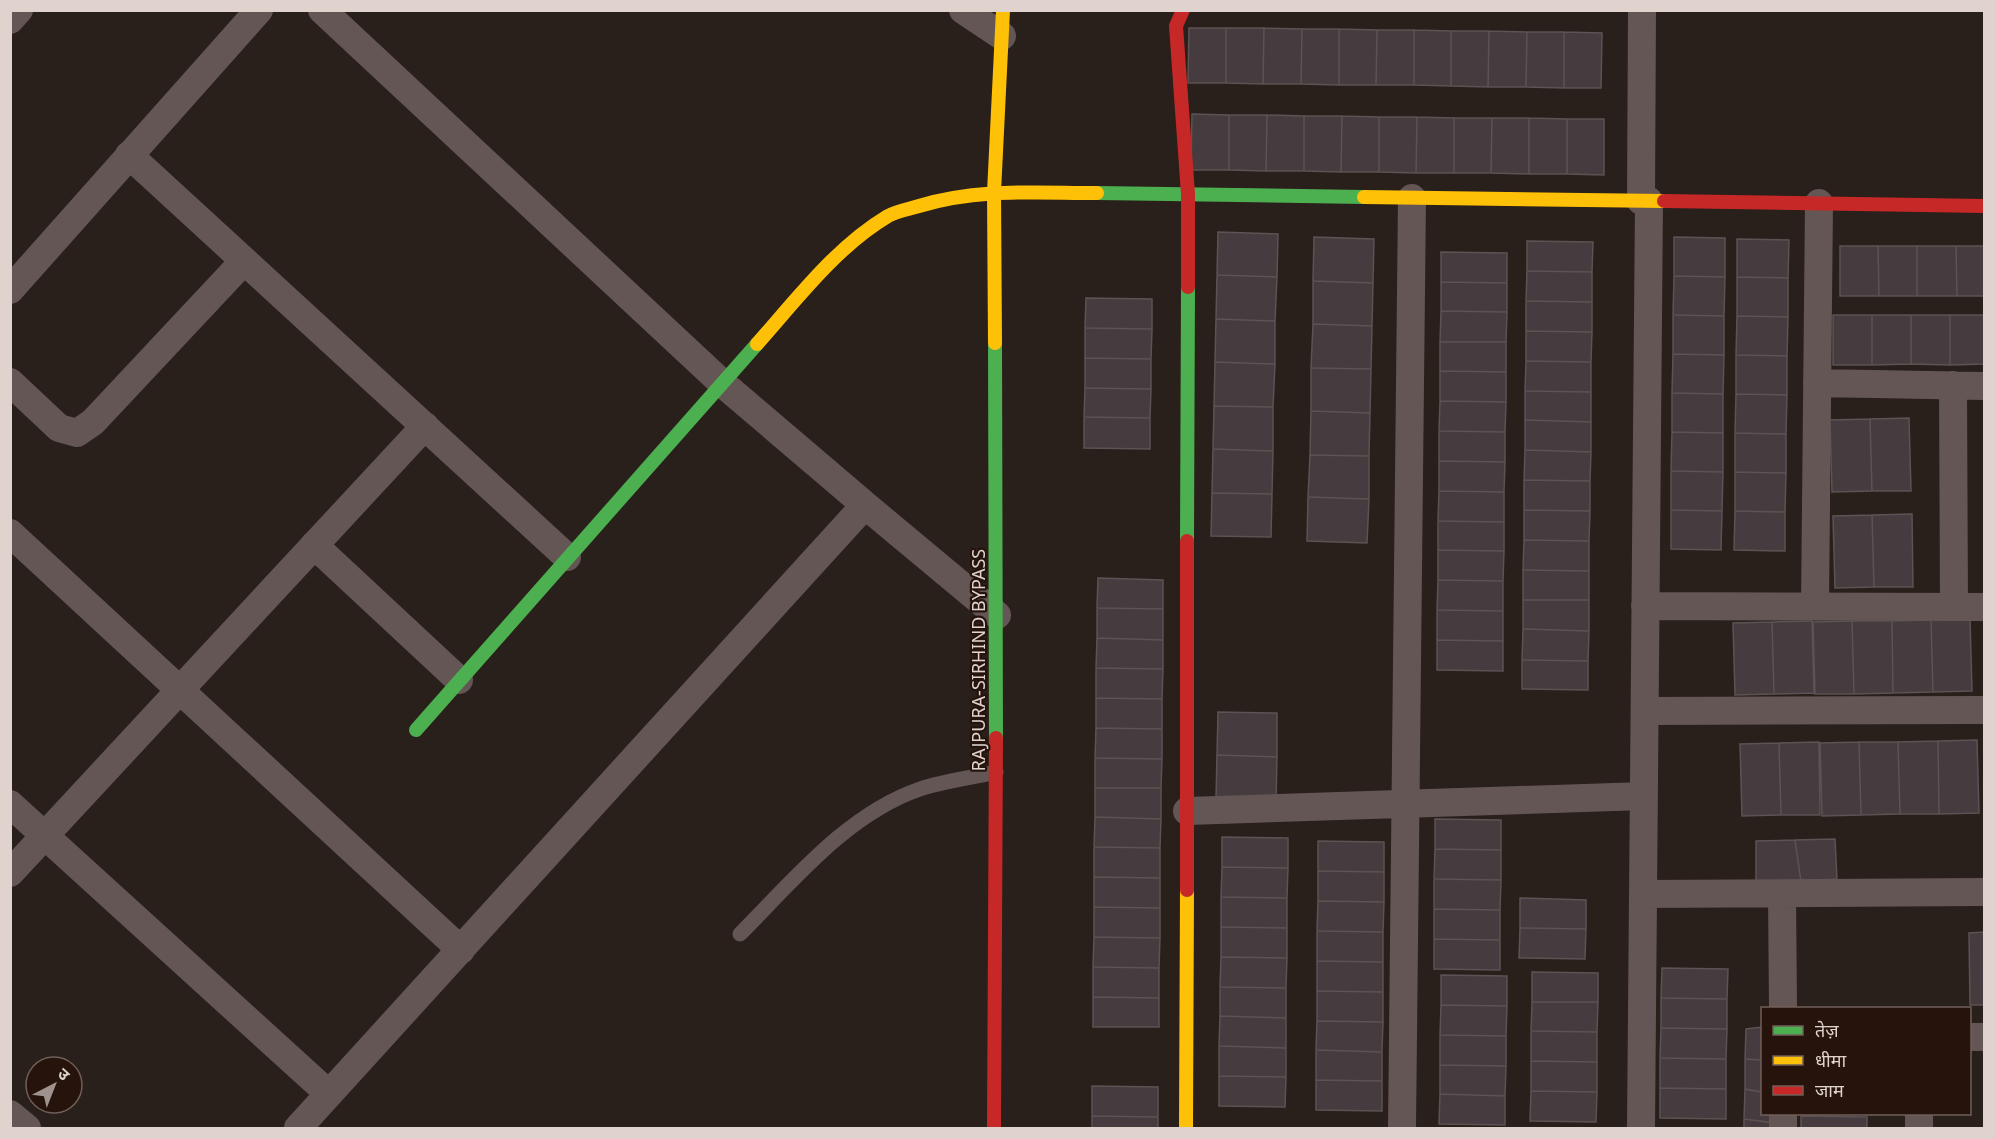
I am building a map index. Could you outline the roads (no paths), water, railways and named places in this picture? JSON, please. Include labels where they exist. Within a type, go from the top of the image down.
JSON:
[{"type":"street","points":[[10,20],[19,10]]},
{"type":"street","points":[[10,290],[259,10]]},
{"type":"street","points":[[322,10],[723,384],[997,615]]},
{"type":"street","points":[[963,10],[1003,23]]},
{"type":"street","points":[[1183,10],[1176,27],[1188,194],[1186,1128]]},
{"type":"street","points":[[1641,1128],[1645,711],[1645,201],[1642,10]]},
{"type":"street","name":"RAJPURA-SIRHIND BYPASS","points":[[994,1128],[997,615],[994,192],[1003,23]]},
{"type":"street","points":[[129,155],[567,557]]},
{"type":"street","points":[[416,730],[807,288],[849,245],[890,215],[940,200],[994,192],[1984,206]]},
{"type":"street","points":[[1402,1128],[1412,198]]},
{"type":"street","points":[[1815,606],[1819,203]]},
{"type":"street","points":[[10,382],[59,428],[77,433],[93,422],[244,261]]},
{"type":"street","points":[[1817,383],[1984,386]]},
{"type":"street","points":[[1953,386],[1954,607]]},
{"type":"street","points":[[10,873],[425,426]]},
{"type":"street","points":[[297,1128],[864,505]]},
{"type":"street","points":[[10,533],[461,950]]},
{"type":"street","points":[[314,545],[459,680]]},
{"type":"street","points":[[1645,606],[1984,607]]},
{"type":"street","points":[[1645,711],[1984,710]]},
{"type":"street","points":[[1187,811],[1644,796]]},
{"type":"street","points":[[10,804],[329,1094]]},
{"type":"street","points":[[1643,894],[1984,892]]},
{"type":"street","points":[[1782,894],[1783,1007]]},
{"type":"street","points":[[10,1114],[27,1128]]},
{"type":"lane","points":[[740,934],[844,832],[881,806],[920,789],[996,772]]}]
